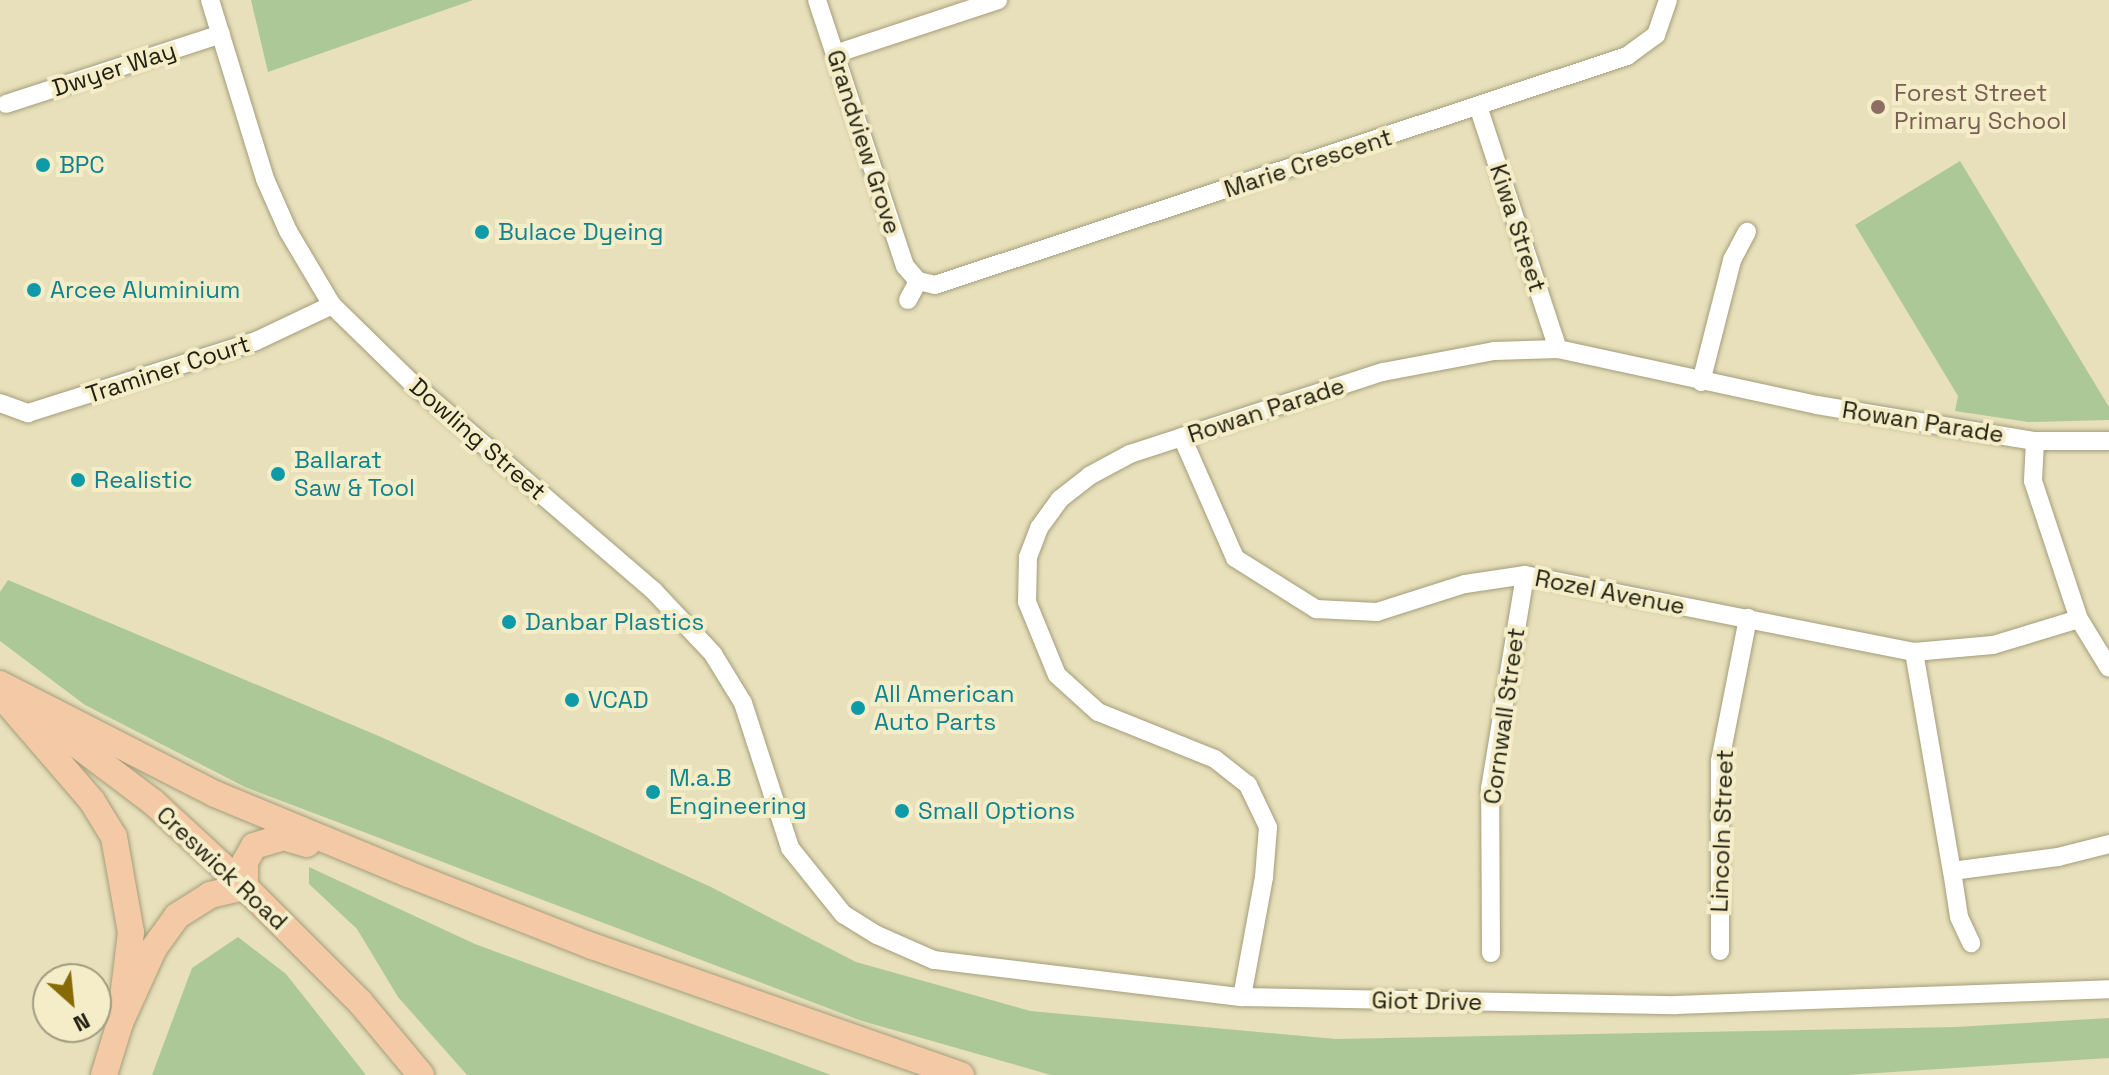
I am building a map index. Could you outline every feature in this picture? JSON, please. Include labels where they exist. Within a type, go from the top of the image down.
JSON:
[{"type":"highway","points":[[0,686],[215,794],[408,874],[607,951],[961,1075]]},
{"type":"highway","name":"Creswick Road","points":[[0,686],[153,802],[245,887],[360,1002],[421,1075]]},
{"type":"highway","points":[[0,694],[92,801],[114,837],[131,932],[120,1023]]},
{"type":"highway","points":[[104,1075],[120,1023],[154,948],[177,916],[210,895],[245,887],[248,853],[268,839],[283,837],[408,874]]},
{"type":"street","name":"Dowling Street","points":[[210,0],[265,179],[288,231],[332,305],[411,382],[653,590],[713,654],[743,703],[790,848]]},
{"type":"street","name":"Grandview Grove","points":[[817,0],[905,266],[918,281]]},
{"type":"street","points":[[835,54],[998,0]]},
{"type":"street","name":"Marie Crescent","points":[[918,281],[929,285],[950,281],[1639,51],[1660,30],[1668,0]]},
{"type":"street","name":"Dwyer Way","points":[[6,104],[221,34]]},
{"type":"street","name":"Kiwa Street","points":[[1478,106],[1558,349]]},
{"type":"street","points":[[1701,382],[1732,260],[1747,232]]},
{"type":"street","points":[[908,300],[918,281]]},
{"type":"street","name":"Traminer Court","points":[[0,403],[28,413],[256,341],[332,305]]},
{"type":"street","name":"Rowan Parade","points":[[1242,997],[1264,877],[1268,827],[1248,785],[1215,759],[1098,712],[1057,675],[1027,602],[1028,557],[1039,528],[1060,499],[1130,454],[1383,372],[1494,351],[1558,349],[1701,382],[2035,441],[2109,441]]},
{"type":"street","name":"Rozel Avenue","points":[[1182,437],[1235,558],[1316,609],[1377,612],[1465,584],[1525,575],[1914,652],[1993,645],[2079,619]]},
{"type":"street","points":[[2035,441],[2033,481],[2079,619],[2109,668]]},
{"type":"street","name":"Cornwall Street","points":[[1491,953],[1490,789],[1525,575]]},
{"type":"street","name":"Lincoln Street","points":[[1720,951],[1720,761],[1748,618]]},
{"type":"street","points":[[1914,652],[1959,917],[1971,943]]},
{"type":"street","points":[[1952,871],[2058,857],[2109,844]]},
{"type":"street","name":"Giot Drive","points":[[790,848],[843,914],[934,960],[1242,997],[1676,1005],[2109,989]]},
{"type":"green space","points":[[251,0],[473,0],[268,72]]},
{"type":"green space","points":[[1960,161],[2109,407],[2109,420],[2028,422],[1955,411],[1958,396],[1855,225]]},
{"type":"green space","points":[[8,580],[381,737],[711,887],[856,962],[1030,1011],[1336,1039],[1956,1027],[2109,1018],[2109,1058],[1847,1075],[1051,1075],[862,1021],[245,787],[85,705],[0,641],[0,592]]},
{"type":"green space","points":[[309,867],[475,944],[831,1075],[467,1075],[398,997],[357,929],[309,884]]},
{"type":"green space","points":[[238,937],[286,974],[366,1075],[152,1075],[192,968]]},
{"type":"place","name":"Forest Street Primary School","points":[[1878,107]]},
{"type":"place","name":"BPC","points":[[43,165]]},
{"type":"place","name":"Bulace Dyeing","points":[[482,232]]},
{"type":"place","name":"Arcee Aluminium","points":[[34,290]]},
{"type":"place","name":"Ballarat Saw & Tool","points":[[278,474]]},
{"type":"place","name":"Realistic","points":[[78,480]]},
{"type":"place","name":"Danbar Plastics","points":[[509,622]]},
{"type":"place","name":"VCAD","points":[[572,700]]},
{"type":"place","name":"All American Auto Parts","points":[[858,708]]},
{"type":"place","name":"M.a.B Engineering","points":[[653,792]]},
{"type":"place","name":"Small Options","points":[[902,811]]}]
